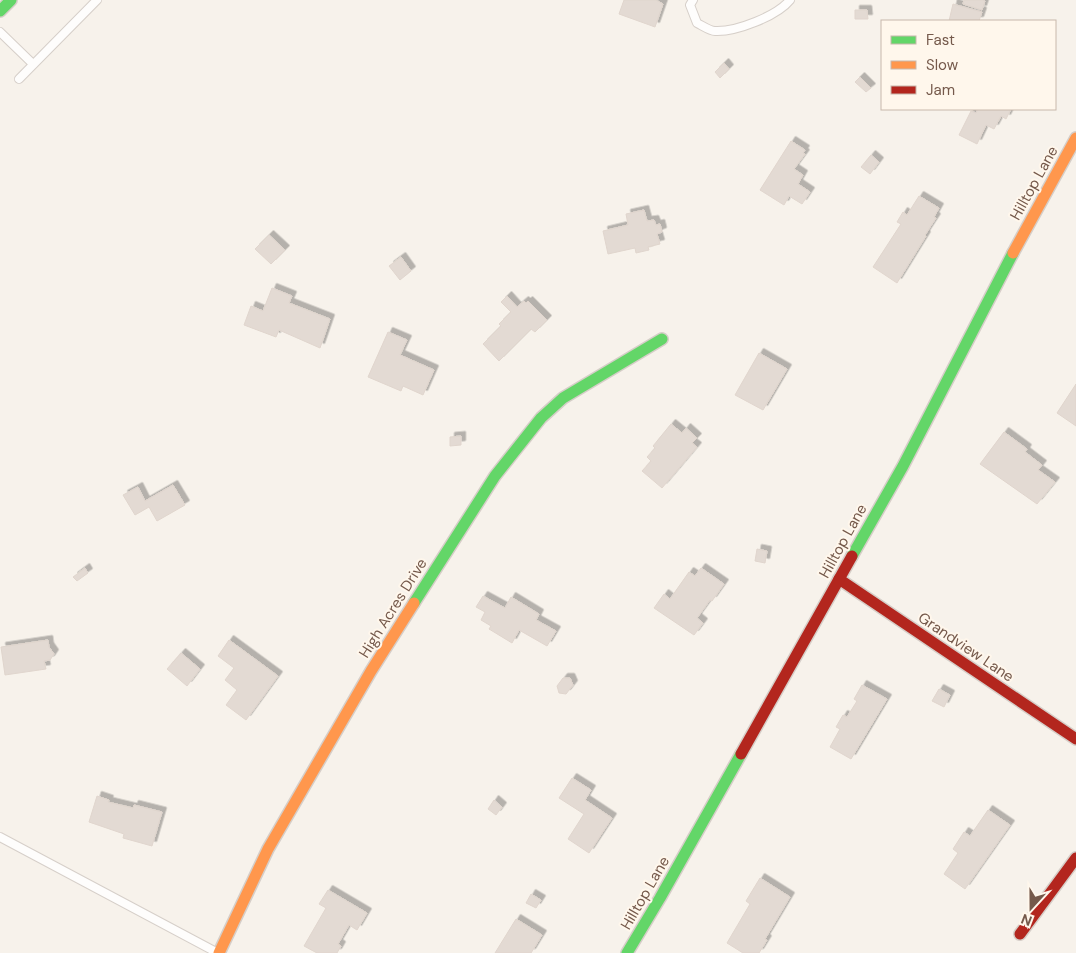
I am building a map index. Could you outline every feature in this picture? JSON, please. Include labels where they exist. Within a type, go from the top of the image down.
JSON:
[{"type":"street","points":[[0,11],[11,0]]},
{"type":"street","name":"Hilltop Lane","points":[[627,953],[660,898],[903,466],[990,295],[1076,138]]},
{"type":"street","name":"High Acres Drive","points":[[218,953],[268,848],[371,671],[495,476],[541,418],[563,398],[662,338]]},
{"type":"street","name":"Grandview Lane","points":[[839,579],[1076,739]]},
{"type":"street","points":[[1020,934],[1076,858]]},
{"type":"lane","points":[[19,79],[97,0]]},
{"type":"lane","points":[[693,0],[690,5],[697,23],[714,31],[750,25],[783,8],[790,0]]},
{"type":"lane","points":[[0,32],[33,64]]},
{"type":"lane","points":[[0,837],[218,953]]},
{"type":"building","points":[[624,0],[656,0],[663,4],[655,27],[619,14]]},
{"type":"building","points":[[964,0],[985,1],[982,10],[963,4]]},
{"type":"building","points":[[953,4],[982,12],[979,20],[949,20]]},
{"type":"building","points":[[855,10],[867,10],[868,19],[855,19]]},
{"type":"building","points":[[724,63],[729,69],[720,78],[715,72]]},
{"type":"building","points":[[860,77],[871,88],[866,92],[855,82]]},
{"type":"building","points":[[978,110],[1010,110],[1006,119],[1001,116],[994,129],[986,125],[977,144],[959,135],[971,111],[976,113]]},
{"type":"building","points":[[791,141],[805,150],[803,153],[805,154],[794,169],[803,175],[798,184],[810,192],[802,204],[789,196],[784,205],[760,190]]},
{"type":"building","points":[[871,155],[879,162],[870,174],[861,167]]},
{"type":"building","points":[[919,196],[939,208],[926,236],[897,283],[873,267],[901,224],[897,222],[903,212],[907,215]]},
{"type":"building","points":[[644,210],[647,221],[654,220],[656,225],[660,224],[662,232],[657,234],[660,244],[648,247],[649,250],[636,253],[635,248],[608,254],[603,231],[628,225],[626,214]]},
{"type":"building","points":[[269,235],[285,250],[271,264],[255,249]]},
{"type":"building","points":[[401,257],[411,271],[400,280],[389,266]]},
{"type":"building","points":[[272,288],[292,296],[289,303],[330,319],[320,348],[279,330],[276,337],[244,325],[251,306],[263,311]]},
{"type":"building","points":[[507,296],[517,307],[524,301],[526,303],[528,301],[547,320],[535,332],[531,329],[499,361],[483,344],[501,326],[499,324],[511,312],[501,302]]},
{"type":"building","points":[[388,332],[407,340],[400,355],[434,370],[423,395],[403,386],[401,391],[368,377]]},
{"type":"building","points":[[759,353],[787,369],[763,410],[735,395]]},
{"type":"building","points":[[1076,384],[1076,426],[1057,413]]},
{"type":"building","points":[[671,424],[682,433],[686,428],[697,438],[692,443],[697,447],[662,488],[642,471],[651,461],[647,457],[655,448],[653,446]]},
{"type":"building","points":[[1004,432],[1027,449],[1025,452],[1042,465],[1038,470],[1055,482],[1037,504],[980,464]]},
{"type":"building","points":[[461,436],[461,445],[450,446],[450,437]]},
{"type":"building","points":[[173,485],[185,505],[157,521],[149,507],[135,515],[123,495],[138,487],[145,501]]},
{"type":"building","points":[[757,549],[767,551],[765,563],[755,561]]},
{"type":"building","points":[[85,568],[88,573],[77,581],[73,577]]},
{"type":"building","points":[[701,568],[724,584],[697,618],[703,623],[694,635],[654,608],[664,594],[670,599],[689,572],[695,576]]},
{"type":"building","points":[[483,596],[505,608],[511,597],[539,614],[536,620],[556,631],[547,646],[519,630],[512,643],[489,629],[491,626],[481,620],[485,612],[476,607]]},
{"type":"building","points":[[48,640],[49,647],[54,654],[50,660],[44,661],[46,669],[5,675],[1,647]]},
{"type":"building","points":[[229,640],[278,676],[246,720],[226,705],[237,690],[225,680],[234,668],[218,656]]},
{"type":"building","points":[[181,653],[200,669],[187,686],[167,669]]},
{"type":"building","points":[[563,678],[570,678],[573,685],[566,694],[559,693],[557,686]]},
{"type":"building","points":[[862,685],[887,699],[851,759],[830,747],[840,729],[836,727],[843,715],[847,717],[857,701],[854,699]]},
{"type":"building","points":[[939,689],[950,695],[944,707],[932,701]]},
{"type":"building","points":[[572,778],[591,790],[585,800],[612,818],[589,853],[568,839],[584,814],[559,798]]},
{"type":"building","points":[[97,796],[109,800],[108,802],[133,808],[134,805],[162,812],[152,846],[123,838],[124,834],[89,822]]},
{"type":"building","points":[[494,800],[502,807],[496,815],[488,809]]},
{"type":"building","points":[[988,810],[1010,825],[965,889],[944,874],[958,853],[953,849],[964,832],[970,836]]},
{"type":"building","points":[[760,878],[790,897],[765,939],[767,940],[759,953],[743,953],[727,943],[750,904],[746,901]]},
{"type":"building","points":[[328,890],[367,913],[357,930],[349,925],[338,944],[341,946],[337,953],[317,953],[304,946],[326,908],[319,904]]},
{"type":"building","points":[[531,894],[541,900],[536,908],[526,903]]},
{"type":"building","points":[[516,919],[542,935],[531,953],[495,953]]},
{"type":"traffic: fast","points":[[0,11],[11,0]]},
{"type":"traffic: fast","points":[[852,556],[903,466],[1013,253]]},
{"type":"traffic: fast","points":[[414,603],[495,476],[541,418],[563,398],[662,339]]},
{"type":"traffic: fast","points":[[627,953],[741,754]]},
{"type":"traffic: slow","points":[[1013,253],[1076,138]]},
{"type":"traffic: slow","points":[[219,953],[268,849],[371,671],[414,603]]},
{"type":"traffic: jam","points":[[741,754],[852,556]]},
{"type":"traffic: jam","points":[[839,579],[1076,739]]},
{"type":"traffic: jam","points":[[1020,934],[1076,858]]}]
